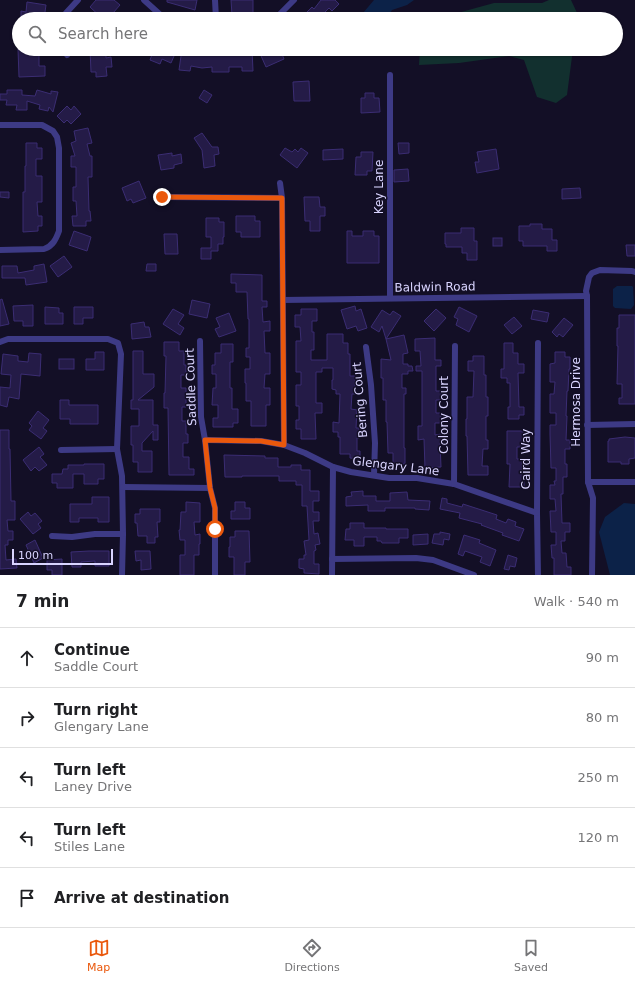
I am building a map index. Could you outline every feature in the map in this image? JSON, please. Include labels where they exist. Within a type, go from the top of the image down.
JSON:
[{"type":"street","points":[[67,12],[78,0]]},
{"type":"street","points":[[144,0],[157,12]]},
{"type":"street","points":[[215,0],[216,12]]},
{"type":"street","points":[[282,12],[294,0]]},
{"type":"street","name":"Key Lane","points":[[390,75],[390,298]]},
{"type":"street","points":[[0,125],[42,125],[53,131],[57,137],[59,148],[59,230],[56,240],[48,248],[0,250]]},
{"type":"street","points":[[280,183],[282,198],[284,445]]},
{"type":"street","points":[[162,197],[282,198]]},
{"type":"street","name":"Hermosa Drive","points":[[592,575],[593,498],[588,482],[586,291],[589,277],[592,272],[600,270],[632,270],[635,272]]},
{"type":"street","name":"Baldwin Road","points":[[283,300],[587,296]]},
{"type":"street","points":[[0,342],[8,339],[108,339],[118,343],[121,354],[117,449],[123,487],[122,575]]},
{"type":"street","name":"Saddle Court","points":[[200,341],[201,417],[210,488],[215,508],[214,575]]},
{"type":"street","name":"Caird Way","points":[[538,343],[538,575]]},
{"type":"street","name":"Colony Court","points":[[454,484],[455,346]]},
{"type":"street","name":"Bering Court","points":[[366,347],[371,385],[375,443],[374,475]]},
{"type":"street","points":[[587,425],[635,424]]},
{"type":"street","name":"Glengary Lane","points":[[205,440],[261,441],[284,445],[305,453],[333,467],[352,472],[389,478],[417,478],[454,484],[537,513]]},
{"type":"street","points":[[61,450],[117,449]]},
{"type":"street","points":[[332,575],[333,467]]},
{"type":"street","points":[[588,482],[635,482]]},
{"type":"street","points":[[123,487],[210,488]]},
{"type":"street","points":[[52,536],[72,537],[95,534],[123,534]]},
{"type":"street","points":[[332,558],[416,558],[433,560],[474,575]]},
{"type":"green space","points":[[549,0],[571,0],[577,12],[461,12],[494,3],[542,3]]},
{"type":"green space","points":[[420,56],[509,56],[459,63],[419,65]]},
{"type":"green space","points":[[509,56],[572,56],[567,95],[556,103],[537,97],[524,60]]},
{"type":"water","points":[[374,0],[414,0],[407,5],[392,10],[391,12],[364,12]]},
{"type":"water","points":[[617,286],[633,287],[634,305],[631,309],[615,308],[613,306],[613,289]]},
{"type":"water","points":[[624,503],[635,504],[635,575],[610,575],[599,532],[605,517]]},
{"type":"building","points":[[96,0],[114,0],[120,5],[114,12],[95,12],[90,7]]},
{"type":"building","points":[[167,0],[197,0],[195,10],[167,2]]},
{"type":"building","points":[[231,0],[253,0],[253,12],[232,12]]},
{"type":"building","points":[[321,0],[335,0],[339,4],[332,11],[329,8],[325,12],[307,12],[312,7],[314,9]]},
{"type":"building","points":[[27,2],[46,5],[45,12],[26,12]]},
{"type":"building","points":[[18,56],[39,56],[39,66],[45,66],[45,76],[19,77]]},
{"type":"building","points":[[90,56],[106,56],[106,58],[111,57],[112,67],[106,67],[107,76],[96,77],[96,72],[91,72]]},
{"type":"building","points":[[151,56],[174,56],[171,63],[162,59],[160,64],[150,60]]},
{"type":"building","points":[[181,56],[252,56],[253,71],[242,71],[242,67],[229,67],[229,72],[212,72],[212,67],[202,68],[191,66],[190,71],[179,70]]},
{"type":"building","points":[[261,56],[283,56],[284,59],[266,67]]},
{"type":"building","points":[[309,81],[310,101],[294,101],[293,82]]},
{"type":"building","points":[[7,90],[22,90],[22,95],[35,96],[37,90],[51,94],[51,91],[58,92],[53,112],[49,107],[48,111],[39,109],[40,105],[27,101],[27,110],[16,110],[17,105],[6,105],[7,100],[0,100],[0,94],[7,94]]},
{"type":"building","points":[[204,90],[212,95],[207,103],[199,98]]},
{"type":"building","points":[[365,93],[374,93],[374,98],[379,98],[380,112],[361,113],[361,98],[365,98]]},
{"type":"building","points":[[67,106],[71,110],[74,106],[81,114],[71,124],[67,120],[64,123],[57,116]]},
{"type":"building","points":[[88,128],[92,143],[87,144],[90,156],[92,156],[92,177],[88,177],[89,211],[91,221],[86,221],[86,226],[73,226],[72,216],[77,216],[76,201],[73,201],[73,187],[76,187],[76,167],[71,167],[71,156],[75,156],[71,143],[76,141],[74,131]]},
{"type":"building","points":[[202,133],[212,147],[218,147],[219,154],[214,155],[215,166],[204,168],[202,150],[194,138]]},
{"type":"building","points":[[26,143],[37,143],[37,148],[42,148],[42,159],[36,159],[36,176],[42,176],[42,202],[37,202],[38,216],[42,216],[42,226],[38,226],[38,231],[23,232],[23,192],[25,192]]},
{"type":"building","points":[[398,143],[409,143],[409,153],[399,154]]},
{"type":"building","points":[[285,148],[292,152],[295,149],[298,152],[301,148],[308,153],[297,168],[280,155]]},
{"type":"building","points":[[343,149],[343,159],[323,160],[323,150]]},
{"type":"building","points":[[496,149],[499,169],[477,173],[475,162],[479,162],[477,152]]},
{"type":"building","points":[[361,152],[373,152],[372,171],[367,171],[367,175],[355,175],[356,157],[361,157]]},
{"type":"building","points":[[172,153],[172,156],[181,154],[182,163],[174,165],[174,168],[161,170],[158,155]]},
{"type":"building","points":[[408,169],[409,181],[394,182],[394,170]]},
{"type":"building","points":[[139,181],[146,198],[133,203],[131,199],[127,201],[122,188]]},
{"type":"building","points":[[580,188],[581,198],[562,199],[562,189]]},
{"type":"building","points":[[0,192],[9,192],[9,198],[0,197]]},
{"type":"building","points":[[304,197],[319,197],[320,207],[325,207],[325,216],[320,216],[320,231],[310,231],[310,221],[305,221]]},
{"type":"building","points":[[236,216],[255,216],[255,221],[260,221],[260,237],[241,237],[241,232],[236,232]]},
{"type":"building","points":[[206,218],[219,218],[219,222],[224,222],[224,237],[223,244],[218,244],[218,251],[211,251],[211,259],[201,259],[201,248],[211,248],[211,237],[206,237]]},
{"type":"building","points":[[530,224],[542,224],[542,229],[552,229],[552,240],[557,240],[557,251],[547,251],[547,246],[523,246],[523,241],[519,241],[519,226],[530,226]]},
{"type":"building","points":[[461,228],[474,228],[474,241],[477,241],[477,260],[467,260],[467,253],[462,253],[462,247],[446,247],[445,233],[461,233]]},
{"type":"building","points":[[74,231],[91,237],[87,251],[69,245]]},
{"type":"building","points":[[347,231],[352,231],[352,236],[363,236],[363,231],[374,231],[374,236],[379,236],[379,263],[347,263]]},
{"type":"building","points":[[164,234],[177,234],[178,254],[165,254]]},
{"type":"building","points":[[493,238],[502,238],[502,246],[493,246]]},
{"type":"building","points":[[626,245],[635,245],[635,256],[627,256]]},
{"type":"building","points":[[64,256],[72,267],[58,277],[50,266]]},
{"type":"building","points":[[44,264],[47,282],[26,285],[25,278],[2,278],[2,266],[17,266],[18,273],[34,270],[34,266]]},
{"type":"building","points":[[147,264],[156,264],[156,271],[146,271]]},
{"type":"building","points":[[231,274],[262,275],[262,301],[267,301],[267,307],[262,307],[263,322],[270,321],[270,331],[264,331],[265,353],[270,353],[270,374],[265,374],[264,388],[270,388],[270,405],[266,405],[266,426],[251,426],[251,401],[246,401],[245,383],[245,369],[250,369],[250,357],[246,357],[246,348],[249,348],[247,292],[236,292],[236,283],[231,283]]},
{"type":"building","points":[[2,299],[9,324],[0,326],[0,300]]},
{"type":"building","points":[[192,300],[210,304],[207,318],[189,314]]},
{"type":"building","points":[[33,305],[33,326],[23,326],[23,321],[14,321],[13,306]]},
{"type":"building","points":[[355,306],[356,311],[361,309],[367,328],[358,331],[356,326],[347,329],[341,310]]},
{"type":"building","points":[[45,307],[59,308],[59,313],[63,313],[63,324],[45,324]]},
{"type":"building","points":[[74,307],[93,307],[93,318],[83,318],[83,324],[74,324]]},
{"type":"building","points":[[459,307],[477,316],[469,332],[456,325],[458,319],[454,317]]},
{"type":"building","points":[[173,309],[184,315],[178,324],[184,328],[180,335],[163,324]]},
{"type":"building","points":[[301,309],[317,309],[317,321],[312,321],[312,332],[314,332],[314,350],[311,350],[311,360],[327,360],[327,334],[343,334],[343,343],[348,343],[348,354],[350,354],[350,376],[355,376],[355,394],[352,394],[351,409],[357,410],[356,428],[359,428],[359,438],[357,438],[357,451],[360,451],[360,459],[350,458],[350,454],[340,454],[340,437],[338,437],[338,432],[333,432],[333,422],[339,423],[340,394],[336,394],[336,390],[332,389],[333,368],[322,368],[322,372],[316,372],[316,403],[322,403],[322,413],[315,413],[316,439],[301,439],[301,429],[296,429],[296,420],[299,420],[299,406],[296,406],[296,385],[301,385],[301,372],[296,372],[296,341],[301,341],[300,327],[295,327],[295,315],[301,315]]},
{"type":"building","points":[[436,309],[446,318],[434,331],[424,321]]},
{"type":"building","points":[[382,310],[390,315],[393,311],[401,316],[386,339],[382,326],[379,332],[371,327]]},
{"type":"building","points":[[533,310],[549,313],[547,322],[531,319]]},
{"type":"building","points":[[229,313],[236,331],[219,337],[215,329],[220,327],[216,318]]},
{"type":"building","points":[[619,315],[635,315],[635,404],[619,404],[619,398],[622,398],[622,384],[617,384],[617,328],[619,328]]},
{"type":"building","points":[[514,317],[522,326],[512,334],[504,325]]},
{"type":"building","points":[[564,318],[573,325],[563,337],[559,334],[557,337],[552,332]]},
{"type":"building","points":[[144,322],[145,327],[149,327],[151,337],[132,339],[131,324]]},
{"type":"building","points":[[404,335],[408,353],[403,354],[403,364],[412,366],[413,371],[408,371],[408,374],[402,374],[402,388],[406,388],[406,394],[404,394],[405,464],[393,464],[393,453],[388,453],[386,400],[383,400],[381,359],[391,360],[386,339]]},
{"type":"building","points":[[435,338],[435,360],[441,360],[441,366],[436,366],[436,391],[441,391],[441,400],[436,400],[436,413],[441,413],[441,423],[435,423],[435,435],[441,434],[441,467],[425,468],[424,439],[418,440],[418,426],[422,426],[422,371],[416,371],[416,366],[421,366],[420,351],[415,351],[415,339]]},
{"type":"building","points":[[164,342],[179,342],[179,351],[184,351],[186,375],[181,375],[181,388],[186,388],[186,407],[182,407],[182,421],[186,421],[188,443],[183,443],[183,457],[189,457],[189,469],[194,469],[194,475],[169,475],[168,408],[164,408],[166,356],[164,356]]},
{"type":"building","points":[[504,343],[513,343],[513,353],[518,353],[518,364],[524,364],[524,373],[518,373],[519,407],[524,407],[524,415],[519,415],[519,419],[508,419],[508,407],[510,407],[510,383],[507,383],[507,378],[501,378],[501,369],[504,369]]},
{"type":"building","points":[[221,344],[233,344],[233,362],[230,362],[230,388],[232,388],[232,409],[238,409],[238,423],[233,423],[233,427],[213,427],[213,418],[218,418],[218,405],[212,405],[213,388],[216,388],[216,374],[212,374],[212,365],[215,365],[215,353],[221,353]]},
{"type":"building","points":[[133,351],[143,351],[143,374],[154,374],[154,387],[138,400],[153,400],[153,425],[158,425],[158,440],[153,440],[153,431],[142,443],[142,451],[152,451],[152,472],[138,472],[138,462],[133,462],[131,426],[139,426],[139,409],[131,409],[131,400],[133,400]]},
{"type":"building","points":[[95,352],[104,352],[104,370],[86,370],[86,359],[95,359]]},
{"type":"building","points":[[555,352],[565,352],[565,357],[570,357],[567,391],[566,440],[570,440],[570,449],[565,449],[567,477],[563,477],[563,494],[561,494],[562,523],[570,523],[570,532],[565,532],[565,541],[561,541],[562,553],[566,553],[567,567],[571,567],[571,575],[554,575],[554,558],[552,558],[551,545],[556,545],[556,532],[551,532],[550,511],[556,511],[555,499],[550,499],[550,485],[555,485],[554,481],[556,481],[556,468],[551,468],[550,434],[550,425],[556,425],[556,413],[550,413],[550,394],[554,394],[555,382],[550,382],[550,364],[555,363]]},
{"type":"building","points":[[29,353],[41,354],[40,376],[21,374],[19,399],[9,397],[7,407],[0,405],[0,387],[10,388],[11,375],[1,374],[3,354],[18,356],[18,361],[28,362]]},
{"type":"building","points":[[473,356],[484,356],[486,397],[488,397],[486,440],[488,440],[488,449],[483,449],[482,466],[488,466],[488,475],[468,475],[466,436],[467,397],[473,397],[474,371],[468,371],[468,361],[473,361]]},
{"type":"building","points":[[59,359],[74,359],[74,369],[59,369]]},
{"type":"building","points":[[60,400],[69,400],[69,405],[98,405],[98,424],[70,424],[70,419],[60,419]]},
{"type":"building","points":[[38,411],[49,420],[43,428],[47,431],[41,439],[29,430],[32,426],[29,423]]},
{"type":"building","points":[[0,430],[9,430],[11,501],[15,501],[15,520],[7,520],[8,531],[13,531],[13,540],[8,540],[8,545],[5,545],[6,560],[16,559],[17,568],[0,569]]},
{"type":"building","points":[[507,431],[523,431],[523,447],[517,447],[517,459],[522,459],[524,487],[509,487],[510,464],[507,464]]},
{"type":"building","points":[[625,437],[635,438],[635,458],[629,459],[629,464],[621,464],[621,462],[608,462],[609,439]]},
{"type":"building","points":[[39,447],[44,454],[40,457],[47,465],[39,471],[35,467],[31,471],[23,460]]},
{"type":"building","points":[[224,455],[265,456],[265,458],[278,458],[278,467],[301,465],[301,470],[310,470],[310,491],[319,491],[319,501],[313,501],[313,512],[319,512],[319,521],[313,521],[314,534],[318,533],[320,544],[315,545],[316,550],[314,551],[314,564],[319,564],[319,574],[304,573],[304,569],[299,568],[299,559],[304,559],[304,555],[306,555],[304,541],[309,540],[307,506],[302,506],[302,485],[296,485],[296,481],[279,481],[279,476],[225,477]]},
{"type":"building","points":[[104,464],[104,479],[98,479],[98,484],[84,484],[84,474],[73,474],[73,488],[57,488],[57,483],[52,483],[52,474],[62,474],[63,469],[68,469],[68,465]]},
{"type":"building","points":[[363,491],[363,496],[376,496],[376,501],[390,501],[390,493],[407,492],[408,500],[430,501],[429,510],[415,508],[385,508],[385,511],[368,511],[368,505],[346,506],[346,497],[352,496],[351,492]]},
{"type":"building","points":[[92,497],[109,497],[109,522],[98,522],[98,518],[79,518],[79,522],[70,522],[70,504],[92,504]]},
{"type":"building","points":[[442,498],[447,499],[447,503],[462,507],[463,504],[497,515],[496,519],[506,523],[508,519],[516,522],[515,526],[524,529],[519,541],[502,535],[503,533],[481,525],[482,524],[459,518],[460,513],[440,509]]},
{"type":"building","points":[[186,502],[200,503],[200,522],[194,522],[195,535],[200,534],[200,544],[199,555],[194,555],[194,575],[180,575],[180,555],[185,555],[185,540],[180,540],[179,530],[181,512],[186,512]]},
{"type":"building","points":[[235,502],[245,502],[245,508],[250,508],[250,519],[231,519],[231,511],[235,511]]},
{"type":"building","points":[[140,509],[160,509],[160,522],[157,522],[158,537],[155,537],[155,543],[147,543],[147,536],[138,536],[137,523],[135,523],[135,514],[140,514]]},
{"type":"building","points":[[28,512],[31,516],[35,513],[42,521],[38,524],[41,528],[33,534],[20,519]]},
{"type":"building","points":[[350,523],[364,523],[364,528],[408,529],[408,538],[399,538],[399,543],[382,543],[381,541],[377,541],[377,537],[364,537],[364,546],[354,546],[354,540],[345,540],[346,529],[350,529]]},
{"type":"building","points":[[235,531],[249,531],[250,562],[245,562],[245,575],[234,575],[234,557],[229,557],[230,537],[235,537]]},
{"type":"building","points":[[440,532],[450,534],[449,540],[444,539],[443,545],[432,543],[434,534],[440,534]]},
{"type":"building","points":[[428,534],[428,544],[413,545],[413,535]]},
{"type":"building","points":[[464,535],[480,540],[479,543],[496,550],[490,566],[480,562],[482,557],[465,551],[463,556],[458,554]]},
{"type":"building","points":[[35,540],[43,558],[34,563],[26,545]]},
{"type":"building","points":[[109,551],[109,566],[95,566],[95,561],[81,562],[81,567],[72,567],[71,552]]},
{"type":"building","points":[[135,551],[150,551],[151,569],[141,570],[141,560],[136,561]]},
{"type":"building","points":[[508,555],[517,558],[515,567],[510,566],[509,570],[504,569]]},
{"type":"building","points":[[62,559],[62,575],[52,575],[52,570],[47,570],[47,560]]},
{"type":"route","points":[[162,197],[282,198],[284,445],[261,441],[205,440],[210,488],[215,508],[215,529]]}]
